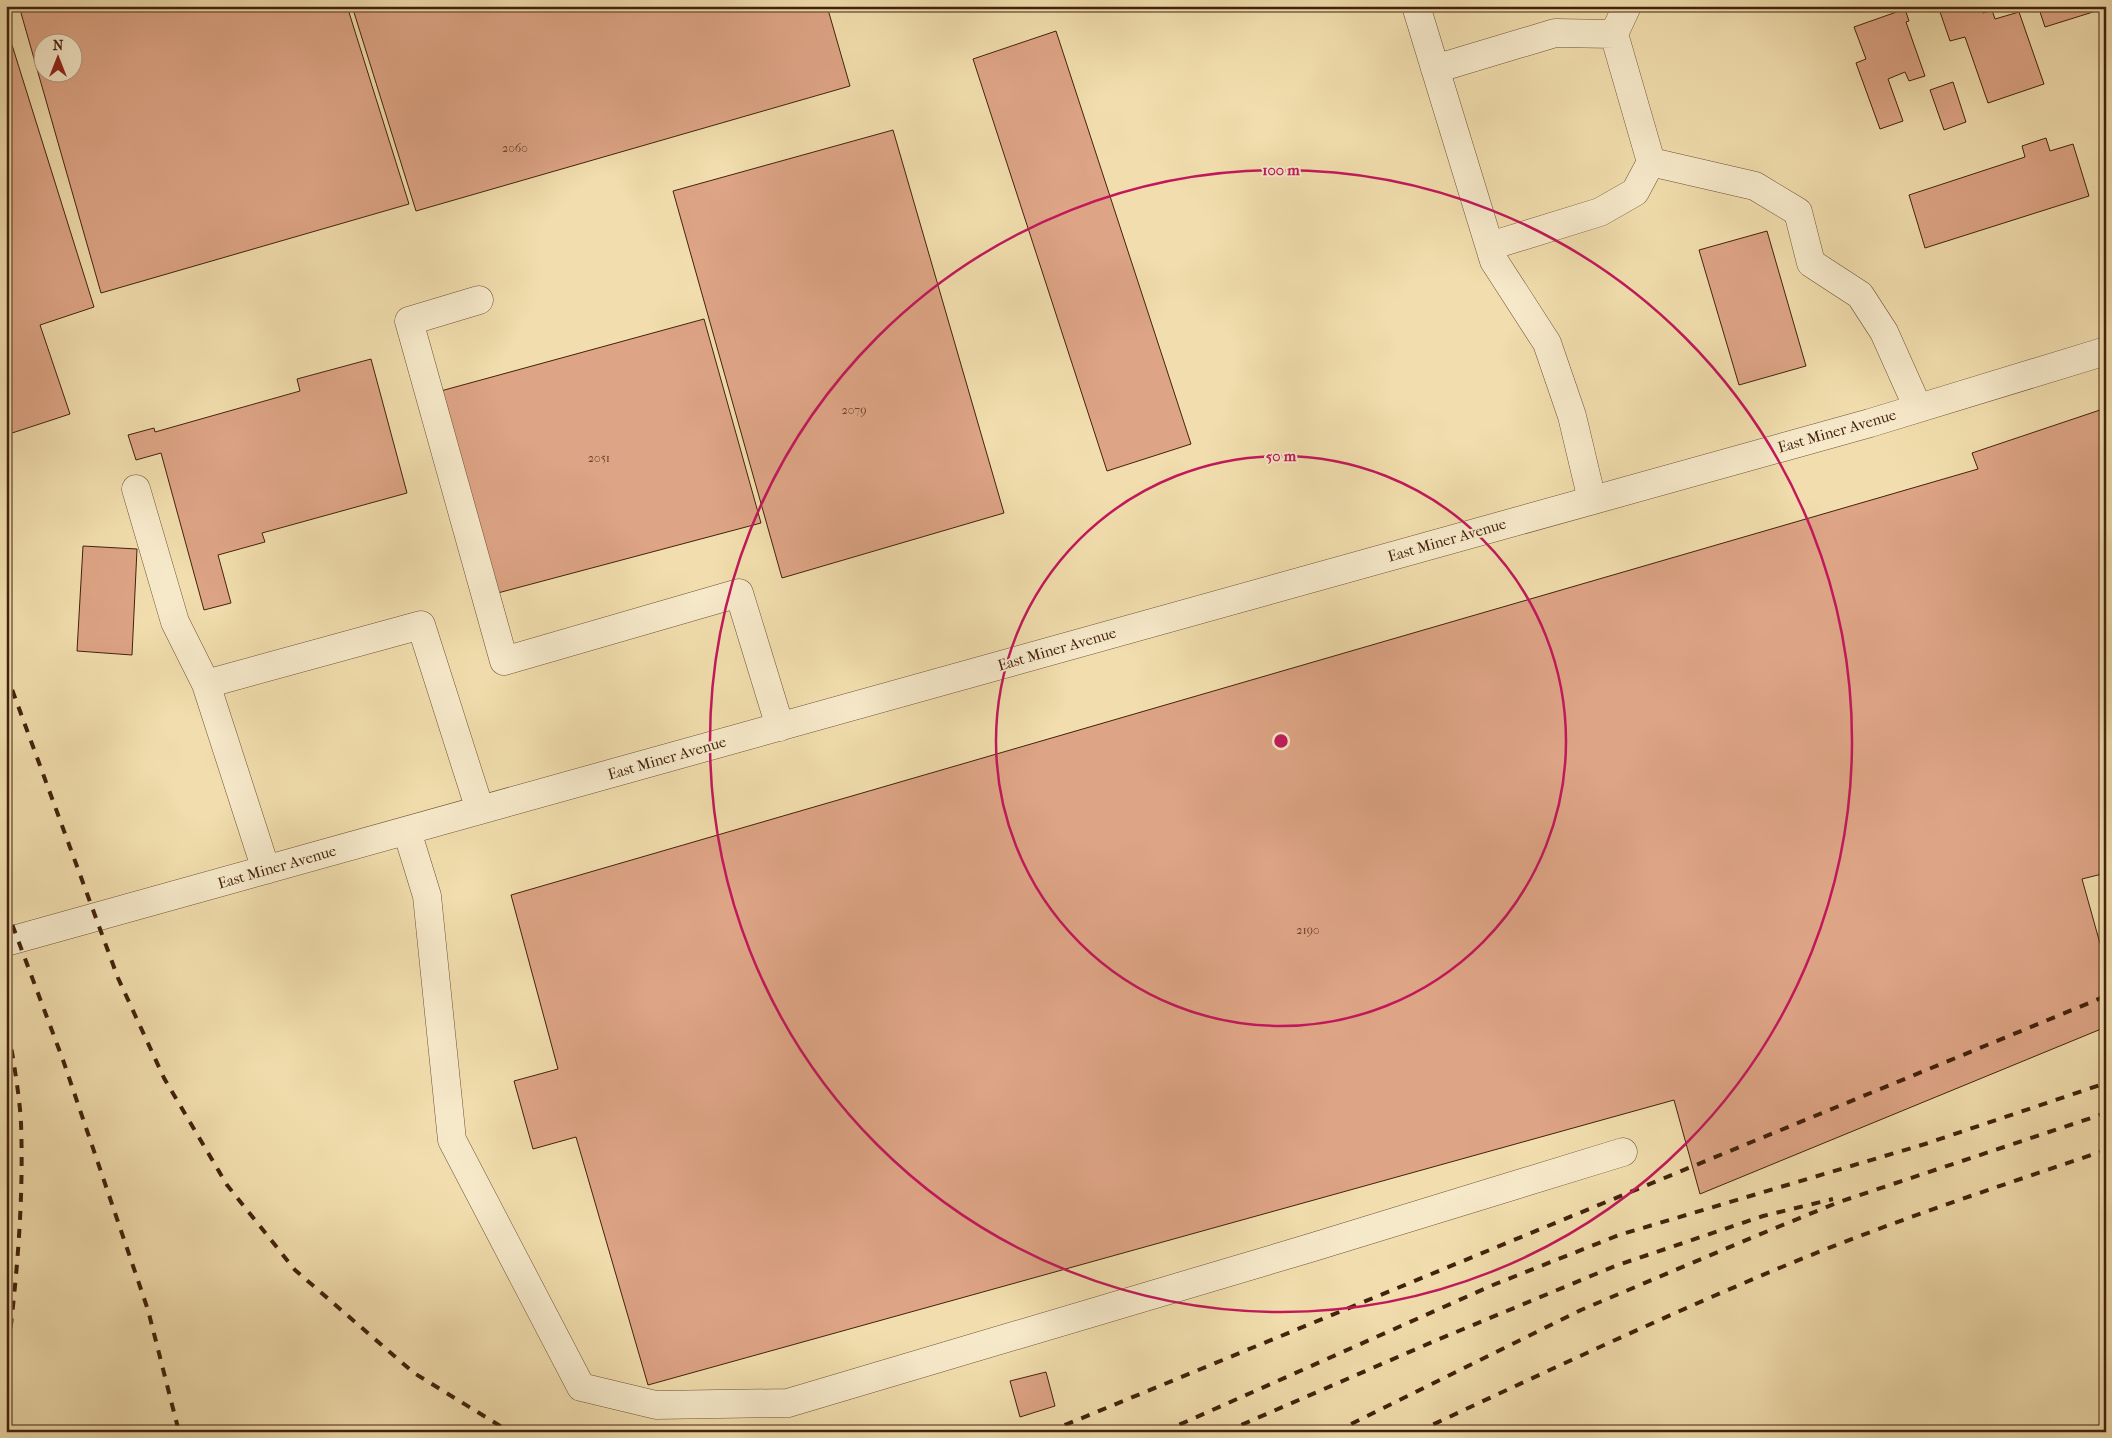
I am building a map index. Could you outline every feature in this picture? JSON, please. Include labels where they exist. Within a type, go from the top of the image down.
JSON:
[{"type":"street","points":[[1416,6],[1494,261],[1547,343],[1572,416],[1592,500]]},
{"type":"street","points":[[1490,246],[1600,212],[1636,192],[1651,162],[1614,34],[1627,6]]},
{"type":"street","points":[[1435,69],[1555,33],[1614,34]]},
{"type":"street","points":[[1651,162],[1755,186],[1798,212],[1812,263],[1860,295],[1884,332],[1918,408]]},
{"type":"street","points":[[479,300],[409,321],[504,661],[739,593],[780,727]]},
{"type":"street","name":"East Miner Avenue","points":[[6,942],[1592,500],[1918,408],[2106,351]]},
{"type":"street","points":[[136,489],[175,622],[206,684],[266,870]]},
{"type":"street","points":[[206,684],[421,625],[480,810]]},
{"type":"street","points":[[407,831],[427,896],[452,1140],[581,1387],[656,1405],[788,1403],[1301,1251],[1623,1152]]},
{"type":"building","points":[[19,6],[347,6],[409,204],[101,293],[41,82],[82,82],[82,32],[32,32],[32,52]]},
{"type":"building","points":[[352,6],[827,6],[850,86],[416,211]]},
{"type":"building","points":[[1938,6],[1981,6],[1983,13],[1992,10],[1995,19],[2019,12],[2044,84],[1988,103],[1965,37],[1950,41]]},
{"type":"building","points":[[2038,6],[2091,6],[2093,12],[2045,27]]},
{"type":"building","points":[[1905,9],[1909,21],[1906,22],[1925,76],[1909,81],[1905,72],[1888,79],[1903,121],[1880,129],[1856,63],[1866,59],[1854,27]]},
{"type":"building","points":[[1056,31],[1191,444],[1107,471],[973,59]]},
{"type":"building","points":[[12,45],[94,307],[40,325],[70,414],[6,435],[6,46]]},
{"type":"building","points":[[1953,82],[1966,122],[1944,130],[1930,90]]},
{"type":"building","points":[[893,130],[1004,513],[782,578],[673,191]]},
{"type":"building","points":[[2046,138],[2050,151],[2073,144],[2089,196],[1925,248],[1909,195],[2025,157],[2022,146]]},
{"type":"building","points":[[1767,231],[1806,366],[1739,385],[1699,250]]},
{"type":"building","points":[[704,319],[761,523],[494,594],[437,392]]},
{"type":"building","points":[[371,359],[407,493],[262,533],[265,542],[218,555],[231,603],[204,610],[161,453],[136,460],[128,435],[154,428],[155,432],[300,391],[297,379]]},
{"type":"building","points":[[2106,408],[2106,873],[2082,879],[2106,965],[2106,1027],[1700,1194],[1674,1100],[648,1385],[576,1137],[533,1149],[514,1081],[558,1069],[511,895],[1978,469],[1972,453]]},
{"type":"building","points":[[83,546],[137,549],[132,655],[77,651]]},
{"type":"building","points":[[1046,1372],[1055,1406],[1020,1417],[1010,1381]]},
{"type":"railway","points":[[6,673],[118,978],[164,1078],[227,1185],[295,1270],[414,1373],[510,1432]]},
{"type":"railway","points":[[6,908],[63,1060],[148,1310],[179,1432]]},
{"type":"railway","points":[[1048,1432],[2106,996]]},
{"type":"railway","points":[[6,1014],[19,1096],[22,1154],[18,1245],[6,1367]]},
{"type":"railway","points":[[1163,1432],[1493,1285],[1619,1235],[1925,1144],[2106,1083]]},
{"type":"railway","points":[[1335,1432],[1581,1310],[1751,1238],[1839,1202],[2106,1113]]},
{"type":"railway","points":[[1417,1432],[1649,1325],[1828,1248],[2106,1150]]},
{"type":"railway","points":[[1225,1432],[1437,1340],[1615,1266],[1763,1216],[1833,1199]]}]
